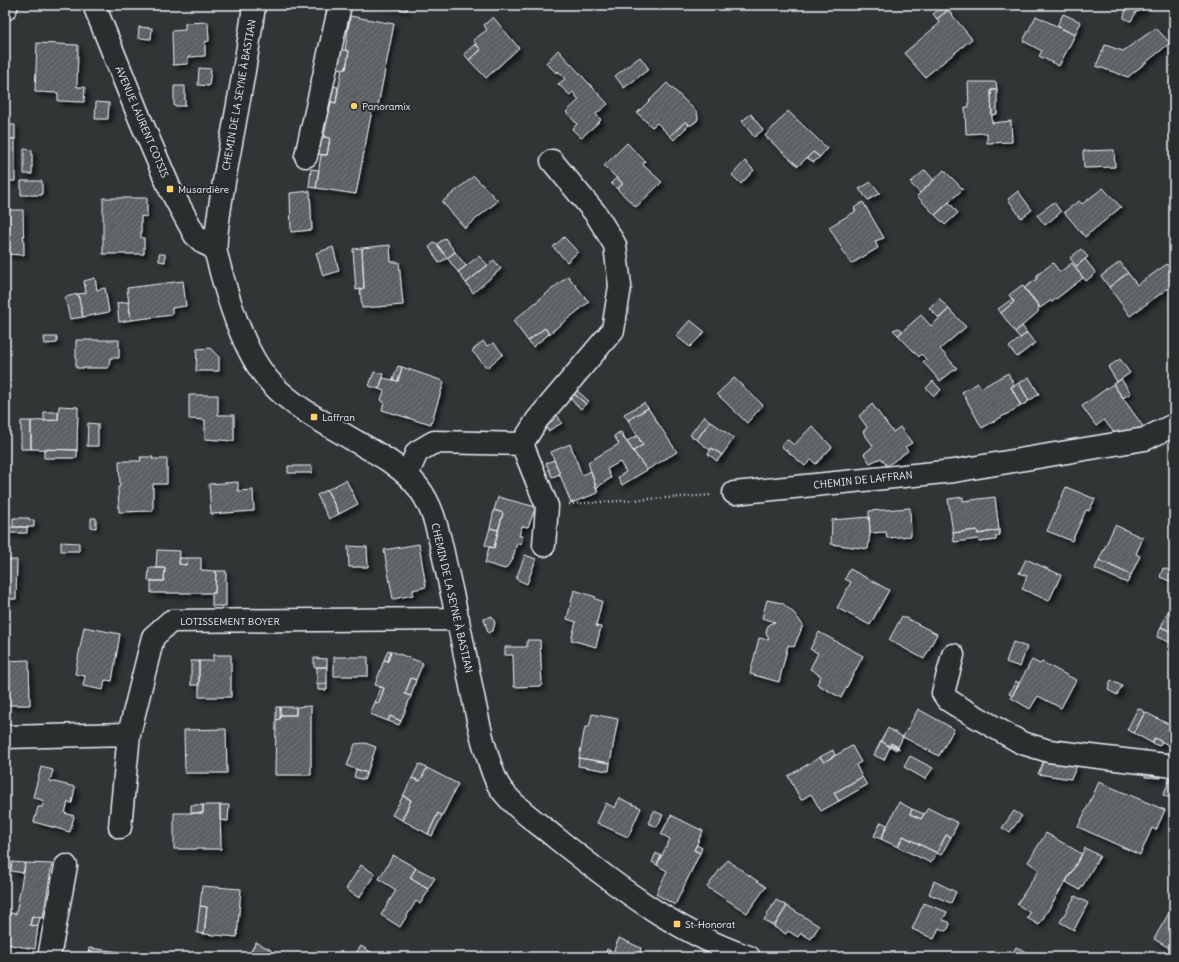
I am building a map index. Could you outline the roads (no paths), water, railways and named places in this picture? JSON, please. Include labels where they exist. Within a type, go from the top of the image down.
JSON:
[{"type":"street","points":[[5,9],[7,5]]},
{"type":"street","name":"AVENUE LAURENT COTSIS","points":[[94,5],[170,189],[195,235],[204,243],[215,248]]},
{"type":"street","name":"CHEMIN DE LA SEYNE À BASTIAN","points":[[254,5],[219,209],[215,248],[238,325],[255,361],[271,384],[293,403],[392,463],[420,488],[436,523],[458,619],[480,729],[488,759],[499,785],[511,800],[591,866],[618,886],[677,924],[708,941],[730,951],[749,957]]},
{"type":"street","points":[[306,156],[340,5]]},
{"type":"street","points":[[522,444],[537,420],[613,330],[620,286],[615,245],[596,214],[552,161]]},
{"type":"street","name":"CHEMIN DE LAFFRAN","points":[[734,493],[954,471],[1145,439],[1174,425]]},
{"type":"street","points":[[407,475],[417,452],[434,442],[522,444]]},
{"type":"street","points":[[522,444],[547,506],[544,545]]},
{"type":"street","name":"LOTISSEMENT BOYER","points":[[120,828],[129,734],[153,637],[171,621],[458,619]]},
{"type":"street","points":[[953,655],[943,693],[948,700],[1022,743],[1049,751],[1174,766]]},
{"type":"street","points":[[5,737],[129,734]]},
{"type":"street","points":[[49,957],[66,866]]},
{"type":"place","name":"Panoramix","points":[[354,106]]},
{"type":"place","name":"Musardière","points":[[170,189]]},
{"type":"place","name":"Laffran","points":[[314,417]]},
{"type":"place","name":"St-Honorat","points":[[677,924]]}]
